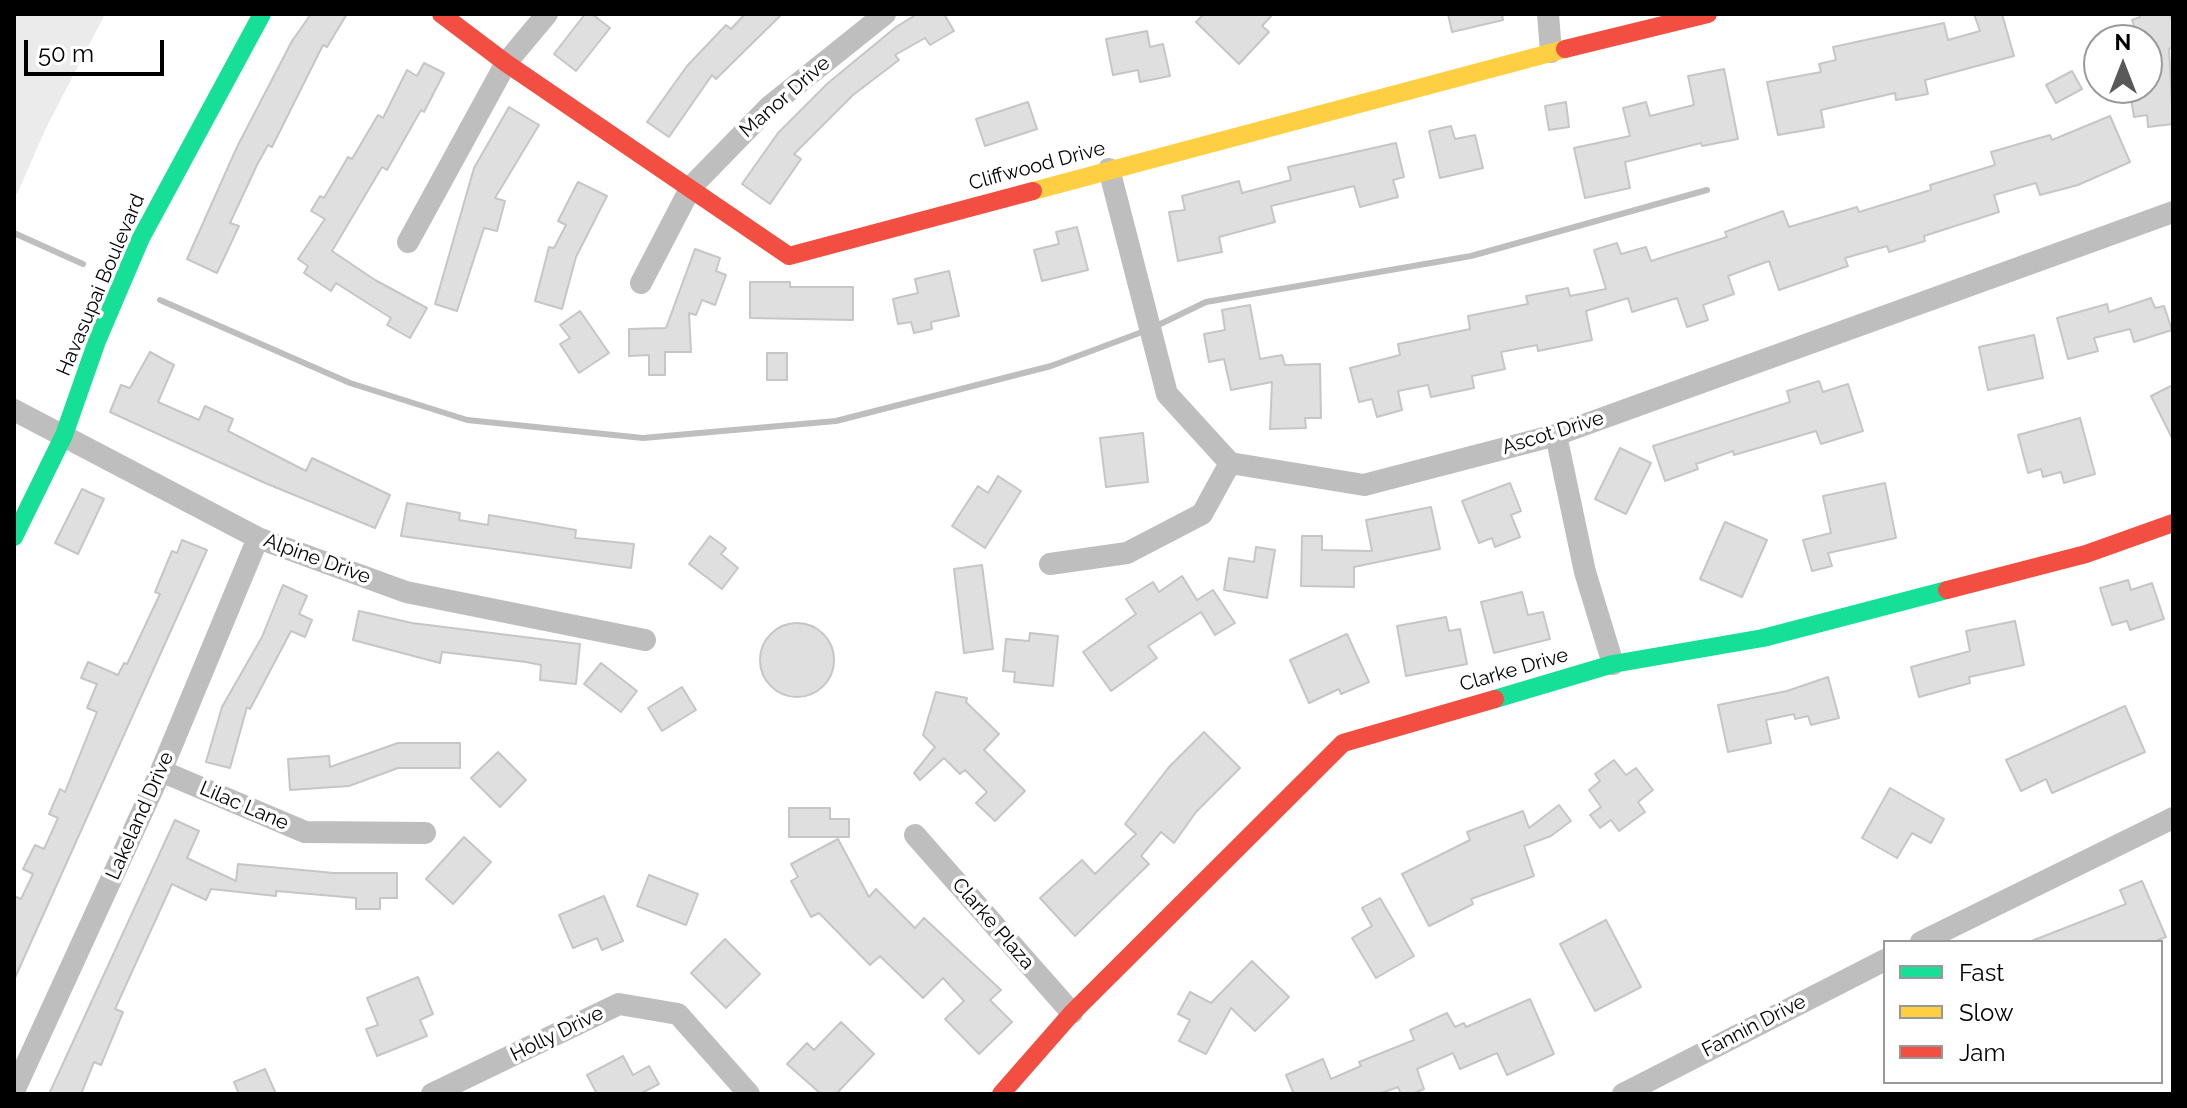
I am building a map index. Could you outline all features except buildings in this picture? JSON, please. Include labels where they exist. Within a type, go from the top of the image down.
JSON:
[{"type":"street","name":"Havasupai Boulevard","points":[[14,537],[64,435],[97,341],[141,238],[262,14]]},
{"type":"street","name":"Cliffwood Drive","points":[[441,14],[506,63],[789,256],[1551,52],[1708,14]]},
{"type":"street","points":[[408,242],[506,63],[547,14]]},
{"type":"street","name":"Manor Drive","points":[[641,283],[691,187],[770,106],[885,14]]},
{"type":"street","points":[[1548,14],[1551,52]]},
{"type":"street","points":[[1050,564],[1127,553],[1202,514],[1230,463],[1167,394],[1109,169]]},
{"type":"street","name":"Ascot Drive","points":[[1230,463],[1364,485],[1556,435],[2173,212]]},
{"type":"street","name":"Alpine Drive","points":[[14,410],[258,538],[406,592],[645,640]]},
{"type":"street","points":[[1556,435],[1585,572],[1613,664]]},
{"type":"street","name":"Clarke Drive","points":[[1001,1094],[1072,1013],[1343,743],[1613,664],[1763,638],[2086,554],[2173,523]]},
{"type":"street","name":"Lakeland Drive","points":[[14,1091],[161,771],[258,538]]},
{"type":"street","name":"Lilac Lane","points":[[161,771],[305,832],[425,833]]},
{"type":"street","points":[[1925,940],[2173,818]]},
{"type":"street","name":"Clarke Plaza","points":[[915,835],[1072,1013]]},
{"type":"street","name":"Fannin Drive","points":[[1623,1094],[1883,961]]},
{"type":"street","name":"Holly Drive","points":[[432,1094],[619,1004],[678,1014],[749,1094]]},
{"type":"shaded area","points":[[14,14],[105,14],[46,128],[17,194],[14,193]]},
{"type":"waterway","points":[[160,300],[350,383],[467,420],[643,438],[836,421],[1051,366],[1150,329],[1206,302],[1471,256],[1707,190]]},
{"type":"waterway","points":[[14,233],[83,264]]},
{"type":"traffic: fast","points":[[14,537],[64,435],[97,341],[141,238],[262,14]]},
{"type":"traffic: fast","points":[[1495,699],[1613,664],[1763,638],[1947,590]]},
{"type":"traffic: slow","points":[[1033,191],[1565,49]]},
{"type":"traffic: jam","points":[[441,14],[506,63],[789,256],[1033,191]]},
{"type":"traffic: jam","points":[[1565,49],[1708,14]]},
{"type":"traffic: jam","points":[[1947,590],[2086,554],[2173,523]]},
{"type":"traffic: jam","points":[[1001,1094],[1072,1013],[1343,743],[1495,699]]}]
